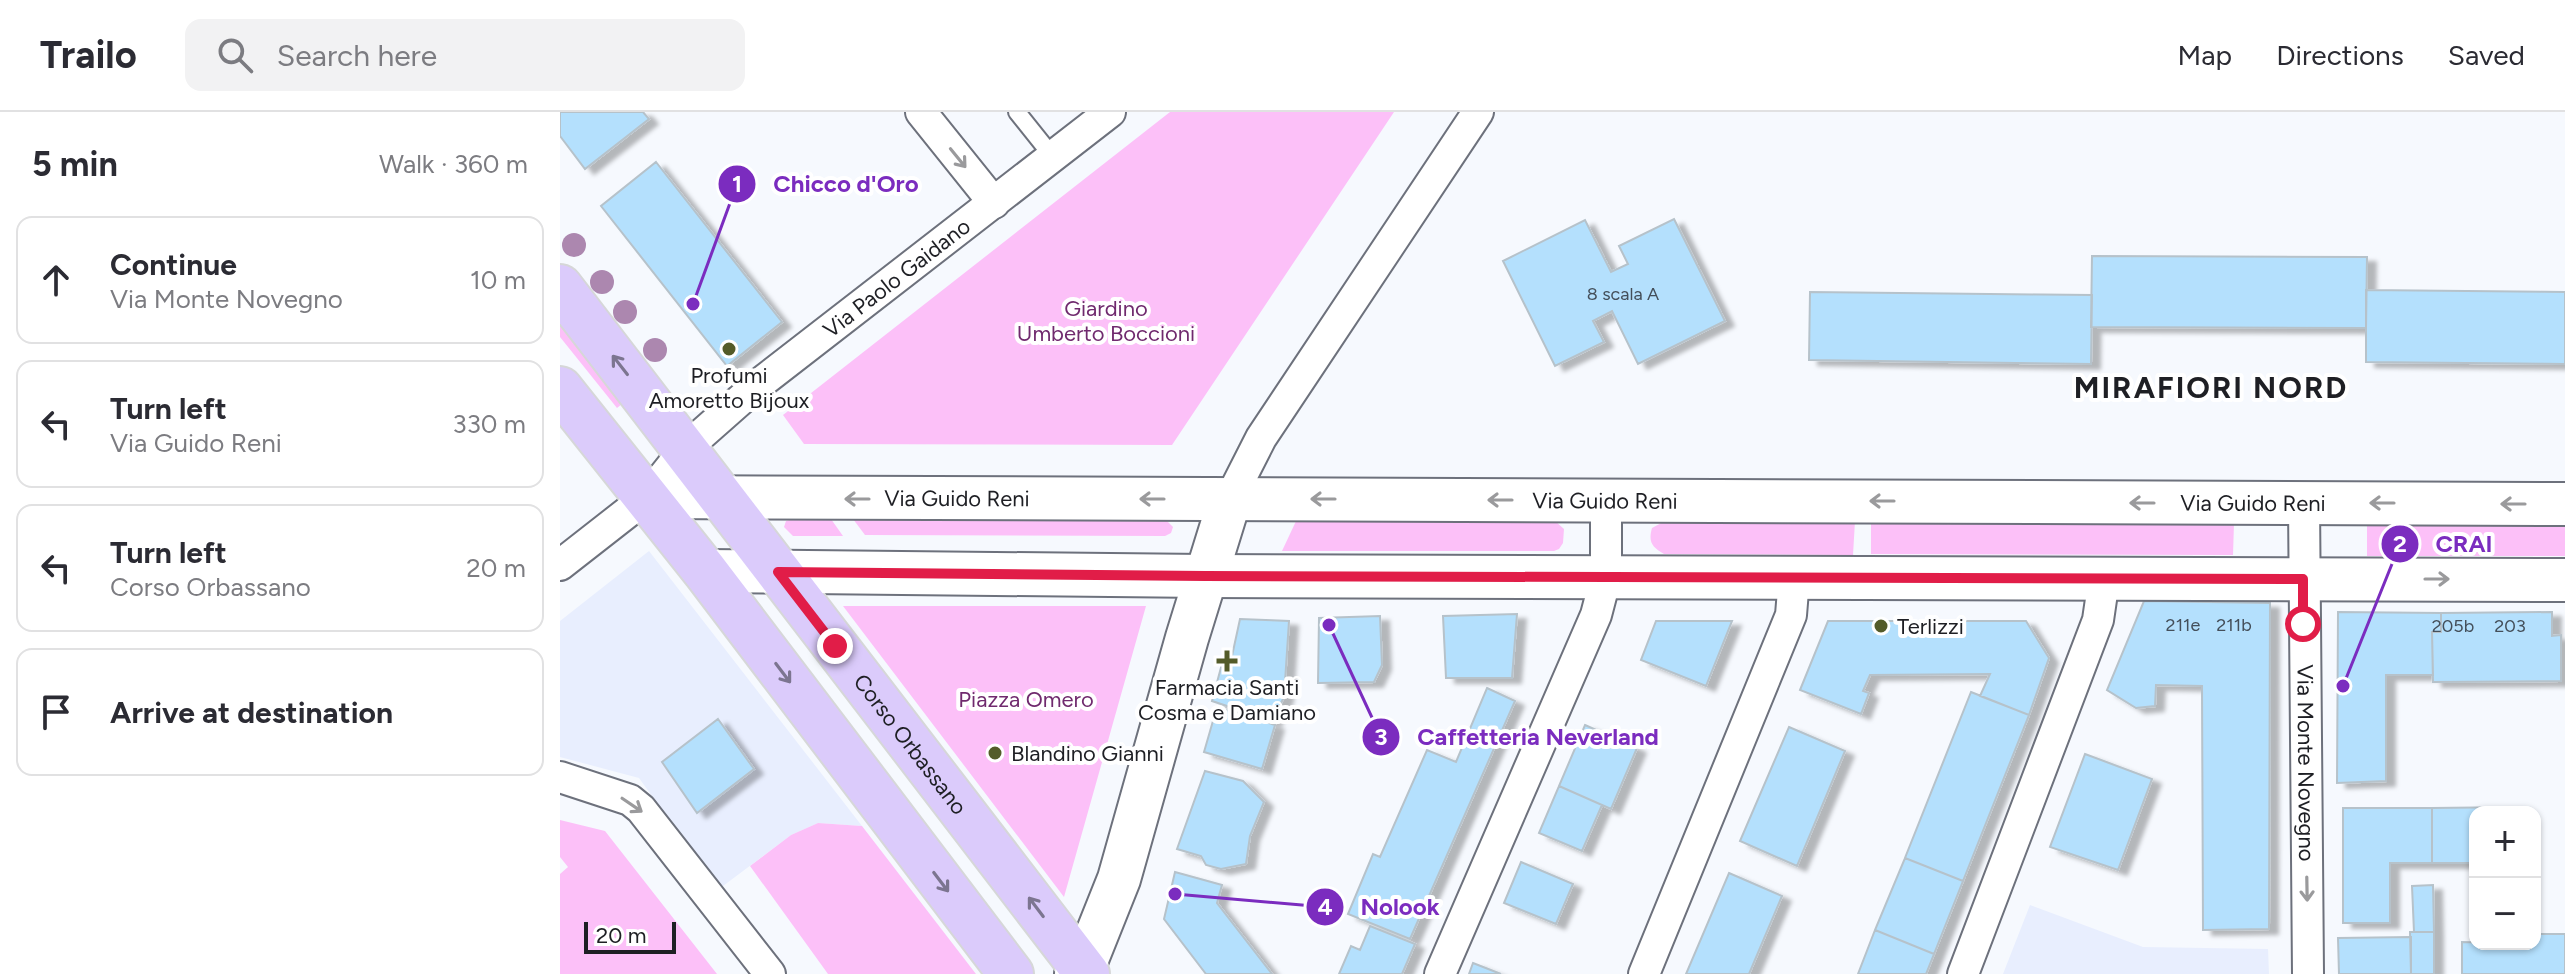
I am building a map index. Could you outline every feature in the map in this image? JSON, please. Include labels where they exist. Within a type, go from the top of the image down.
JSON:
[{"type":"main road","name":"Corso Orbassano","points":[[560,287],[686,448],[1082,972]]},
{"type":"main road","points":[[560,389],[705,571],[1011,974]]},
{"type":"main road","name":"Via Guido Reni","points":[[647,497],[2565,504]]},
{"type":"main road","points":[[1082,972],[1119,879],[1205,576],[1230,499]]},
{"type":"main road","points":[[705,571],[1205,576],[2565,580]]},
{"type":"street","points":[[921,112],[994,203]]},
{"type":"street","name":"Via Paolo Gaidano","points":[[560,565],[647,497],[686,448],[754,388],[1110,112]]},
{"type":"street","points":[[1230,499],[1261,438],[1478,112]]},
{"type":"street","points":[[1440,974],[1596,615],[1606,577],[1606,500]]},
{"type":"street","name":"Via Monte Novegno","points":[[2304,503],[2308,974]]},
{"type":"street","points":[[1644,974],[1791,615],[1794,578]]},
{"type":"street","points":[[1963,974],[2098,620],[2104,579]]},
{"type":"street","points":[[560,777],[630,800],[641,809],[770,974]]},
{"type":"lane","points":[[1017,112],[1053,157]]},
{"type":"shaded area","points":[[649,551],[862,826],[818,823],[791,835],[719,889],[639,778],[560,757],[560,621]]},
{"type":"shaded area","points":[[2030,905],[2143,947],[2268,949],[2269,974],[2003,974]]},
{"type":"green space","name":"Giardino Umberto Boccioni","points":[[1170,112],[1394,112],[1172,445],[804,444],[783,415]]},
{"type":"green space","points":[[560,325],[622,404],[617,408],[560,337]]},
{"type":"green space","points":[[831,519],[843,536],[793,536],[784,527],[786,521]]},
{"type":"green space","points":[[853,519],[1165,519],[1173,527],[1171,533],[1165,536],[865,535]]},
{"type":"green space","points":[[1297,519],[1554,520],[1564,529],[1563,543],[1554,551],[1282,551]]},
{"type":"green space","points":[[1665,521],[1855,521],[1853,555],[1664,554],[1654,546],[1650,537],[1652,528]]},
{"type":"green space","points":[[1871,522],[2234,523],[2233,555],[1871,554]]},
{"type":"green space","points":[[2367,525],[2565,526],[2565,556],[2367,556]]},
{"type":"green space","name":"Piazza Omero","points":[[843,606],[1146,606],[1064,897]]},
{"type":"green space","points":[[560,820],[605,831],[717,974],[560,974],[560,874],[568,867],[560,857]]},
{"type":"green space","points":[[818,823],[862,826],[976,974],[828,974],[750,866],[791,835]]},
{"type":"building","points":[[560,112],[643,112],[649,119],[585,169],[560,136]]},
{"type":"building","points":[[656,162],[782,322],[727,366],[601,206]]},
{"type":"building","points":[[1674,219],[1725,321],[1638,364],[1612,311],[1593,321],[1604,342],[1555,366],[1503,261],[1585,220],[1611,272],[1628,264],[1619,246]]},
{"type":"building","points":[[2092,256],[2367,257],[2366,328],[2091,327]]},
{"type":"building","points":[[2366,290],[2565,292],[2565,364],[2366,362]]},
{"type":"building","points":[[1810,292],[2092,295],[2091,364],[1809,360]]},
{"type":"building","points":[[2144,601],[2270,603],[2269,929],[2203,930],[2202,686],[2156,685],[2155,706],[2136,708],[2107,690]]},
{"type":"building","points":[[2338,612],[2441,613],[2441,632],[2432,632],[2433,675],[2386,675],[2386,781],[2337,783]]},
{"type":"building","points":[[2552,612],[2552,636],[2561,635],[2561,681],[2433,682],[2432,632],[2441,632],[2441,613]]},
{"type":"building","points":[[1517,614],[1512,678],[1446,678],[1443,616]]},
{"type":"building","points":[[1380,616],[1382,665],[1374,682],[1318,683],[1319,618]]},
{"type":"building","points":[[1240,619],[1289,621],[1284,697],[1272,721],[1212,701],[1223,660],[1232,656]]},
{"type":"building","points":[[1656,621],[1732,621],[1706,686],[1641,660]]},
{"type":"building","points":[[1828,621],[2026,621],[2049,658],[2029,715],[1980,696],[1990,674],[1870,675],[1863,691],[1869,693],[1861,714],[1800,690]]},
{"type":"building","points":[[1487,688],[1515,701],[1410,939],[1348,914],[1373,854],[1380,857],[1427,750],[1456,762]]},
{"type":"building","points":[[1971,692],[2029,715],[1963,881],[1905,858]]},
{"type":"building","points":[[1217,707],[1275,725],[1262,769],[1204,752]]},
{"type":"building","points":[[718,719],[754,769],[697,813],[662,762]]},
{"type":"building","points":[[1585,725],[1637,748],[1611,809],[1559,786]]},
{"type":"building","points":[[1789,727],[1845,751],[1797,866],[1740,841]]},
{"type":"building","points":[[2085,754],[2152,779],[2118,870],[2050,847]]},
{"type":"building","points":[[1205,771],[1243,781],[1264,802],[1250,836],[1246,864],[1221,869],[1206,865],[1201,856],[1177,849]]},
{"type":"building","points":[[1559,786],[1602,805],[1582,851],[1539,833]]},
{"type":"building","points":[[2343,808],[2432,808],[2432,863],[2390,863],[2390,923],[2343,923]]},
{"type":"building","points":[[2432,808],[2469,808],[2469,863],[2432,863]]},
{"type":"building","points":[[1905,858],[1963,881],[1934,954],[1875,930]]},
{"type":"building","points":[[1521,862],[1573,884],[1556,924],[1504,903]]},
{"type":"building","points":[[1175,872],[1222,885],[1217,903],[1272,974],[1206,974],[1164,919]]},
{"type":"building","points":[[1729,873],[1782,896],[1749,974],[1686,974]]},
{"type":"building","points":[[2433,885],[2434,932],[2414,932],[2412,886]]},
{"type":"building","points":[[1370,926],[1415,944],[1402,974],[1339,974],[1351,946],[1360,950]]},
{"type":"building","points":[[1875,930],[1934,954],[1926,974],[1858,974]]},
{"type":"building","points":[[2410,932],[2434,932],[2434,974],[2411,974]]},
{"type":"building","points":[[2541,934],[2565,934],[2565,974],[2462,974],[2462,942],[2469,942],[2469,950],[2541,950]]},
{"type":"building","points":[[2411,937],[2411,974],[2339,974],[2338,938]]},
{"type":"building","points":[[1473,963],[1501,974],[1469,974]]},
{"type":"place","name":"Chicco d'Oro","points":[[693,304]]},
{"type":"place","name":"Profumi Amoretto Bijoux","points":[[729,349]]},
{"type":"place","name":"Caffetteria Neverland","points":[[1329,625]]},
{"type":"place","name":"Terlizzi","points":[[1881,626]]},
{"type":"place","name":"Farmacia Santi Cosma e Damiano","points":[[1227,661]]},
{"type":"place","name":"CRAI","points":[[2343,686]]},
{"type":"place","name":"Blandino Gianni","points":[[995,753]]},
{"type":"place","name":"Nolook","points":[[1175,894]]},
{"type":"district","name":"MIRAFIORI NORD","points":[[2211,388]]},
{"type":"route","points":[[835,646],[778,572],[2303,579],[2303,624]]}]
